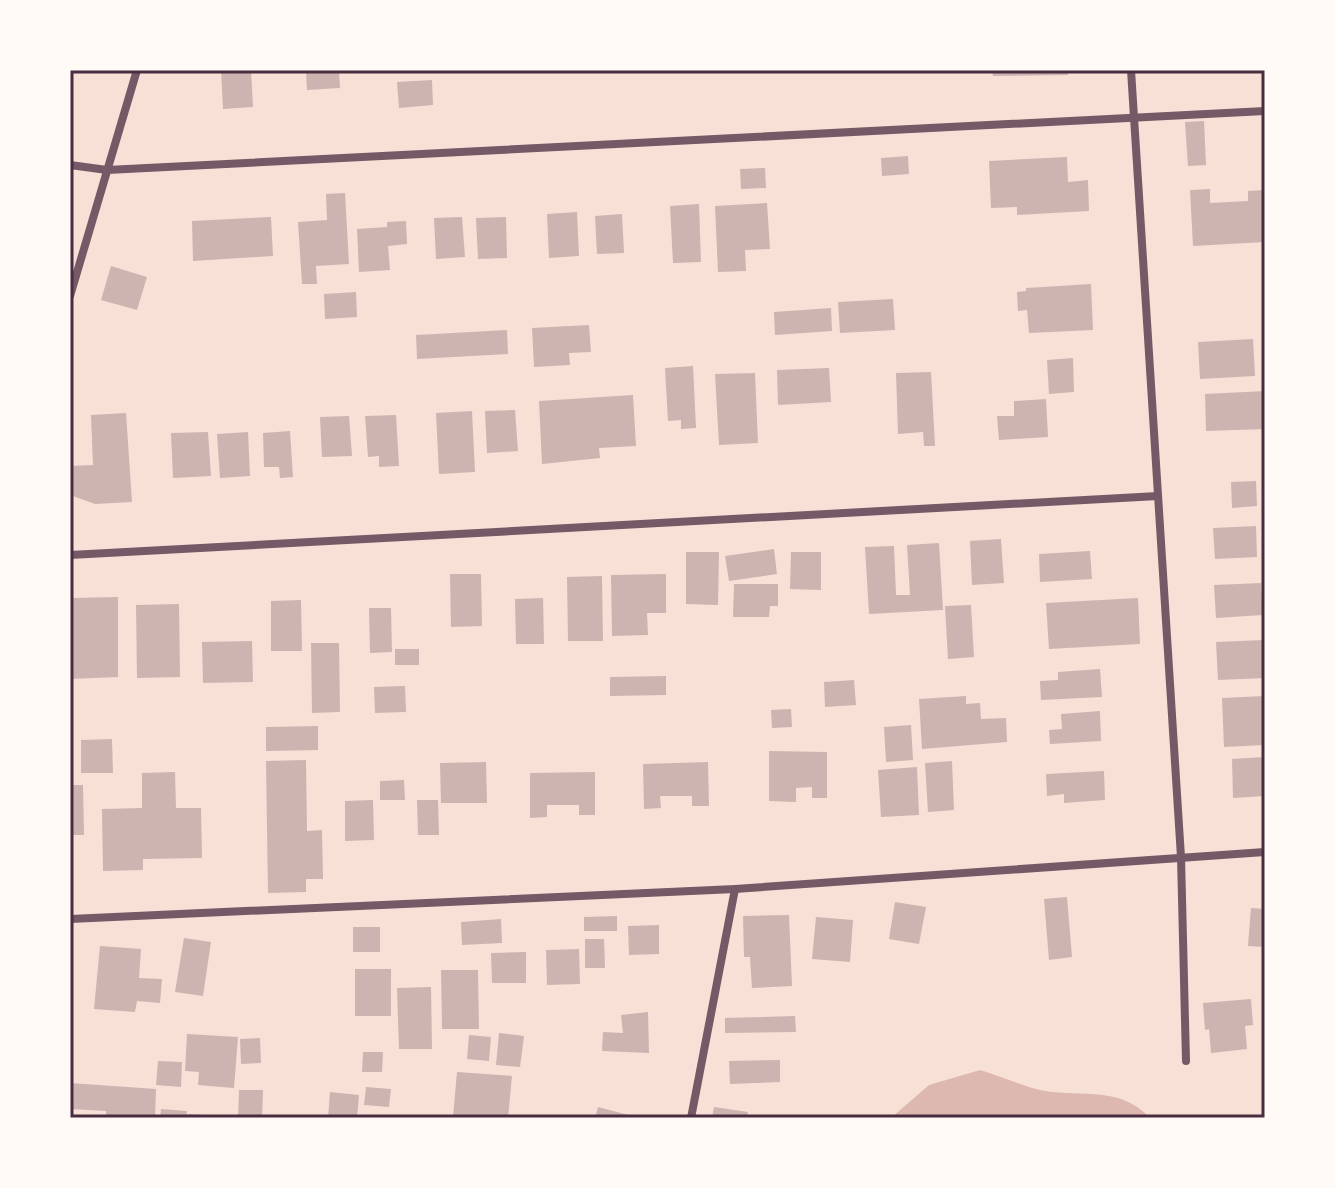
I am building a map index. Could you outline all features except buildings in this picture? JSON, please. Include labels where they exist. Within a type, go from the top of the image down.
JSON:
[{"type":"street","points":[[70,296],[137,70]]},
{"type":"street","points":[[1131,70],[1181,857],[1186,1061]]},
{"type":"street","points":[[70,165],[107,170],[1265,111]]},
{"type":"street","points":[[70,555],[1158,496]]},
{"type":"street","points":[[70,919],[735,889],[1265,852]]},
{"type":"street","points":[[691,1118],[735,889]]},
{"type":"shaded area","points":[[980,1070],[1045,1091],[1114,1097],[1139,1108],[1150,1118],[891,1118],[929,1085]]}]
